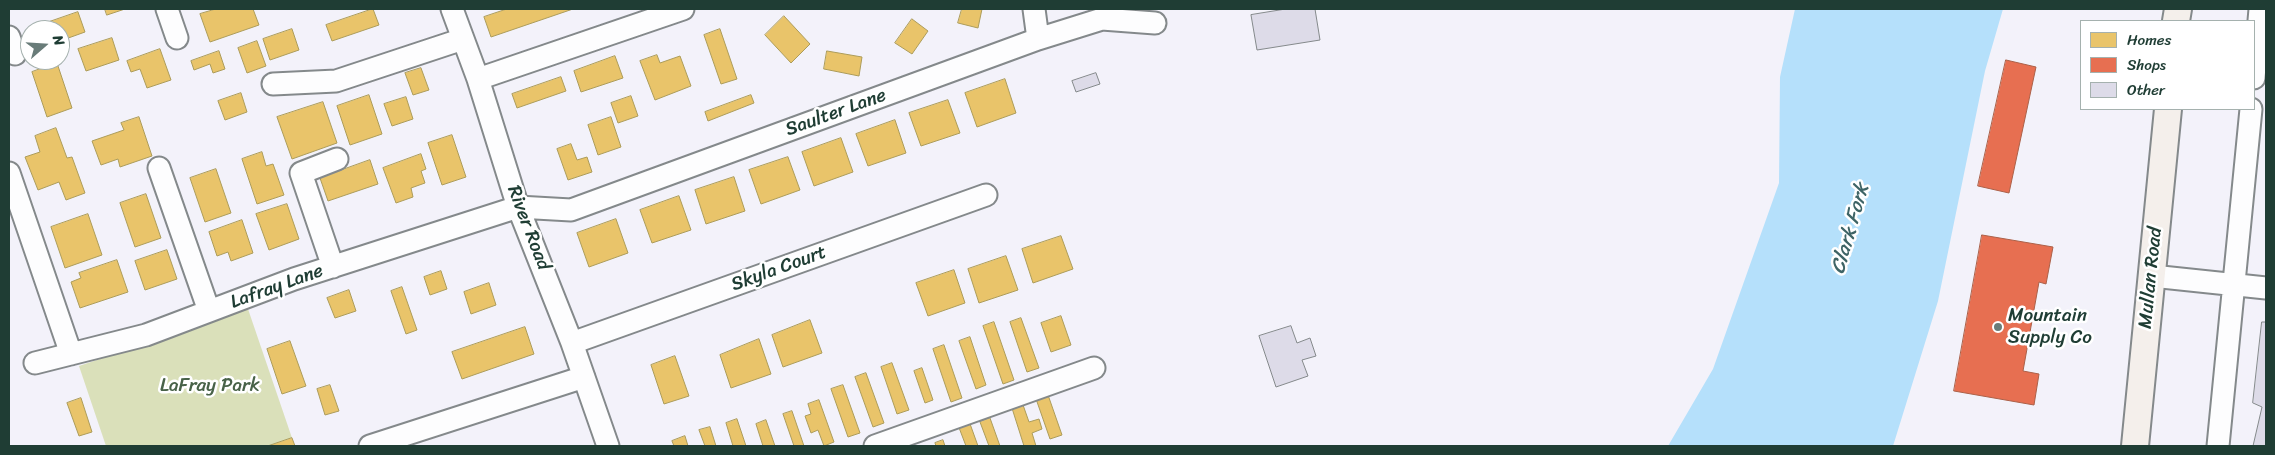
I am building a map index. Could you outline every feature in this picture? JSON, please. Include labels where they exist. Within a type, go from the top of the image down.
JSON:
[{"type":"main road","name":"Mullan Road","points":[[2135,446],[2168,110]]},
{"type":"street","points":[[167,9],[177,38]]},
{"type":"street","name":"River Road","points":[[452,9],[478,79],[518,207],[572,343],[608,446]]},
{"type":"street","points":[[478,79],[683,9]]},
{"type":"street","points":[[1034,9],[1038,39]]},
{"type":"street","points":[[2255,70],[2262,17]]},
{"type":"street","name":"Saulter Lane","points":[[518,207],[571,210],[1038,39],[1102,19],[1154,23]]},
{"type":"street","points":[[273,84],[336,81],[463,39]]},
{"type":"street","points":[[2218,446],[2251,110]]},
{"type":"street","points":[[333,266],[301,173],[337,159]]},
{"type":"street","points":[[160,168],[209,311]]},
{"type":"street","points":[[9,173],[71,354]]},
{"type":"street","name":"Skyla Court","points":[[572,343],[986,194]]},
{"type":"street","name":"Lafray Lane","points":[[35,363],[146,335],[333,266],[518,207]]},
{"type":"street","points":[[2152,276],[2266,288]]},
{"type":"street","points":[[875,446],[1094,368]]},
{"type":"street","points":[[370,446],[584,377]]},
{"type":"green space","name":"LaFray Park","points":[[248,309],[292,438],[269,446],[106,446],[79,366]]},
{"type":"water","name":"Clark Fork","points":[[1795,9],[2003,9],[1985,71],[1938,301],[1893,446],[1668,446],[1713,369],[1779,183],[1780,77]]},
{"type":"building: Homes","points":[[105,9],[125,9],[107,15]]},
{"type":"building: Homes","points":[[216,9],[253,9],[259,25],[210,42],[200,14]]},
{"type":"building: Homes","points":[[373,9],[379,25],[332,41],[326,25]]},
{"type":"building: Homes","points":[[507,9],[573,9],[491,37],[484,17]]},
{"type":"building: Homes","points":[[962,9],[982,9],[978,28],[958,23]]},
{"type":"building: Homes","points":[[78,12],[85,32],[70,37],[70,20],[55,20]]},
{"type":"building: Homes","points":[[784,16],[810,44],[791,63],[765,35]]},
{"type":"building: Homes","points":[[912,19],[928,31],[912,54],[895,43]]},
{"type":"building: Homes","points":[[292,29],[299,50],[270,60],[263,39]]},
{"type":"building: Homes","points":[[720,29],[737,79],[721,84],[704,35]]},
{"type":"building: Homes","points":[[112,38],[119,60],[86,71],[78,49]]},
{"type":"building: Homes","points":[[257,41],[266,66],[247,73],[238,48]]},
{"type":"building: Homes","points":[[160,49],[171,80],[147,88],[140,69],[131,72],[127,61]]},
{"type":"building: Homes","points":[[219,51],[225,69],[213,73],[210,64],[194,70],[191,61]]},
{"type":"building: Homes","points":[[827,51],[862,57],[859,76],[824,69]]},
{"type":"building: Homes","points":[[657,55],[660,63],[680,56],[691,86],[655,100],[640,61]]},
{"type":"building: Homes","points":[[615,56],[623,78],[581,92],[574,71]]},
{"type":"building: Homes","points":[[421,68],[429,90],[413,95],[405,73]]},
{"type":"building: Homes","points":[[38,70],[59,70],[72,108],[47,117],[32,72]]},
{"type":"building: Homes","points":[[561,77],[566,91],[517,108],[512,94]]},
{"type":"building: Homes","points":[[1005,79],[1016,113],[977,127],[965,93]]},
{"type":"building: Homes","points":[[241,93],[247,112],[225,120],[218,101]]},
{"type":"building: Homes","points":[[369,95],[382,134],[350,145],[337,106]]},
{"type":"building: Homes","points":[[751,95],[754,103],[708,121],[705,112]]},
{"type":"building: Homes","points":[[631,96],[638,116],[618,123],[611,103]]},
{"type":"building: Homes","points":[[406,97],[413,119],[392,126],[384,104]]},
{"type":"building: Homes","points":[[948,100],[960,133],[921,146],[909,113]]},
{"type":"building: Homes","points":[[323,102],[337,143],[292,159],[277,117]]},
{"type":"building: Homes","points":[[139,117],[152,156],[120,167],[118,159],[101,165],[92,141],[124,130],[121,123]]},
{"type":"building: Homes","points":[[611,117],[621,147],[598,155],[588,125]]},
{"type":"building: Homes","points":[[895,120],[906,153],[868,166],[856,134]]},
{"type":"building: Homes","points":[[56,128],[67,158],[72,157],[85,193],[66,200],[59,182],[38,190],[25,157],[40,152],[35,136]]},
{"type":"building: Homes","points":[[452,135],[466,177],[442,185],[428,143]]},
{"type":"building: Homes","points":[[841,138],[853,172],[814,186],[802,152]]},
{"type":"building: Homes","points":[[571,144],[577,160],[587,157],[592,172],[568,180],[557,149]]},
{"type":"building: Homes","points":[[262,152],[266,166],[273,164],[284,195],[257,204],[242,159]]},
{"type":"building: Homes","points":[[421,154],[426,169],[421,171],[425,183],[411,188],[413,197],[396,203],[383,168]]},
{"type":"building: Homes","points":[[788,157],[800,190],[761,204],[749,170]]},
{"type":"building: Homes","points":[[370,160],[378,184],[328,201],[320,178]]},
{"type":"building: Homes","points":[[216,169],[231,213],[205,222],[190,178]]},
{"type":"building: Homes","points":[[734,177],[745,211],[706,224],[695,190]]},
{"type":"building: Homes","points":[[146,194],[161,238],[135,247],[120,203]]},
{"type":"building: Homes","points":[[679,196],[691,230],[652,243],[640,210]]},
{"type":"building: Homes","points":[[287,204],[299,239],[269,250],[256,214]]},
{"type":"building: Homes","points":[[88,214],[102,255],[65,268],[51,227]]},
{"type":"building: Homes","points":[[616,219],[628,253],[589,267],[577,233]]},
{"type":"building: Homes","points":[[242,220],[253,253],[231,261],[228,252],[217,256],[209,232]]},
{"type":"building: Homes","points":[[1061,236],[1073,269],[1033,283],[1022,249]]},
{"type":"building: Homes","points":[[167,250],[177,279],[145,290],[135,261]]},
{"type":"building: Homes","points":[[1006,256],[1018,290],[979,303],[968,269]]},
{"type":"building: Homes","points":[[117,260],[128,292],[80,308],[71,282],[81,278],[79,273]]},
{"type":"building: Homes","points":[[954,270],[965,303],[928,316],[916,283]]},
{"type":"building: Homes","points":[[441,271],[447,289],[430,295],[424,277]]},
{"type":"building: Homes","points":[[489,283],[496,305],[471,314],[464,292]]},
{"type":"building: Homes","points":[[402,287],[417,330],[406,334],[391,291]]},
{"type":"building: Homes","points":[[349,290],[356,311],[335,318],[327,298]]},
{"type":"building: Homes","points":[[1061,316],[1071,345],[1051,352],[1041,323]]},
{"type":"building: Homes","points":[[1021,318],[1039,368],[1027,372],[1010,322]]},
{"type":"building: Homes","points":[[810,320],[822,353],[783,367],[772,335]]},
{"type":"building: Homes","points":[[994,322],[1014,380],[1003,384],[983,326]]},
{"type":"building: Homes","points":[[525,327],[534,354],[462,379],[452,352]]},
{"type":"building: Homes","points":[[970,337],[986,385],[976,389],[959,341]]},
{"type":"building: Homes","points":[[759,339],[771,374],[731,388],[720,355]]},
{"type":"building: Homes","points":[[290,341],[306,386],[282,394],[267,349]]},
{"type":"building: Homes","points":[[944,345],[962,398],[951,402],[933,349]]},
{"type":"building: Homes","points":[[675,356],[689,396],[664,404],[651,365]]},
{"type":"building: Homes","points":[[892,363],[909,410],[897,414],[881,367]]},
{"type":"building: Homes","points":[[922,368],[933,400],[925,403],[914,371]]},
{"type":"building: Homes","points":[[866,373],[884,423],[873,427],[855,377]]},
{"type":"building: Homes","points":[[330,385],[339,411],[325,415],[317,389]]},
{"type":"building: Homes","points":[[843,385],[860,433],[848,437],[831,389]]},
{"type":"building: Homes","points":[[1047,392],[1062,435],[1050,439],[1035,396]]},
{"type":"building: Homes","points":[[81,398],[92,432],[79,436],[67,403]]},
{"type":"building: Homes","points":[[819,400],[834,442],[824,446],[818,430],[811,433],[805,416],[811,414],[808,404]]},
{"type":"building: Homes","points":[[1022,402],[1029,422],[1039,419],[1042,429],[1032,433],[1036,446],[1024,446],[1011,405]]},
{"type":"building: Homes","points":[[792,411],[804,446],[794,446],[783,414]]},
{"type":"building: Homes","points":[[990,418],[1000,446],[989,446],[980,422]]},
{"type":"building: Homes","points":[[737,419],[746,446],[733,446],[726,423]]},
{"type":"building: Homes","points":[[766,420],[775,446],[763,446],[756,424]]},
{"type":"building: Homes","points":[[969,421],[978,446],[966,446],[958,425]]},
{"type":"building: Homes","points":[[710,427],[716,446],[705,446],[699,430]]},
{"type":"building: Homes","points":[[685,436],[688,446],[674,446],[672,441]]},
{"type":"building: Homes","points":[[292,438],[295,446],[268,446]]},
{"type":"building: Homes","points":[[943,440],[945,446],[936,446],[935,443]]},
{"type":"building: Shops","points":[[2006,60],[2036,67],[2009,193],[1978,186]]},
{"type":"building: Shops","name":"Mountain Supply Co","points":[[1982,235],[2053,247],[2046,284],[2039,282],[2023,371],[2039,374],[2034,405],[1954,391]]},
{"type":"building: Other","points":[[1286,9],[1315,9],[1320,40],[1257,50],[1251,15]]},
{"type":"building: Other","points":[[1096,73],[1100,84],[1076,92],[1072,81]]},
{"type":"building: Other","points":[[2262,322],[2266,322],[2266,446],[2253,446],[2262,407],[2253,403]]},
{"type":"building: Other","points":[[1291,326],[1297,343],[1310,338],[1316,356],[1302,360],[1308,376],[1276,387],[1259,336]]},
{"type":"place","name":"Mountain Supply Co","points":[[1998,327]]}]
